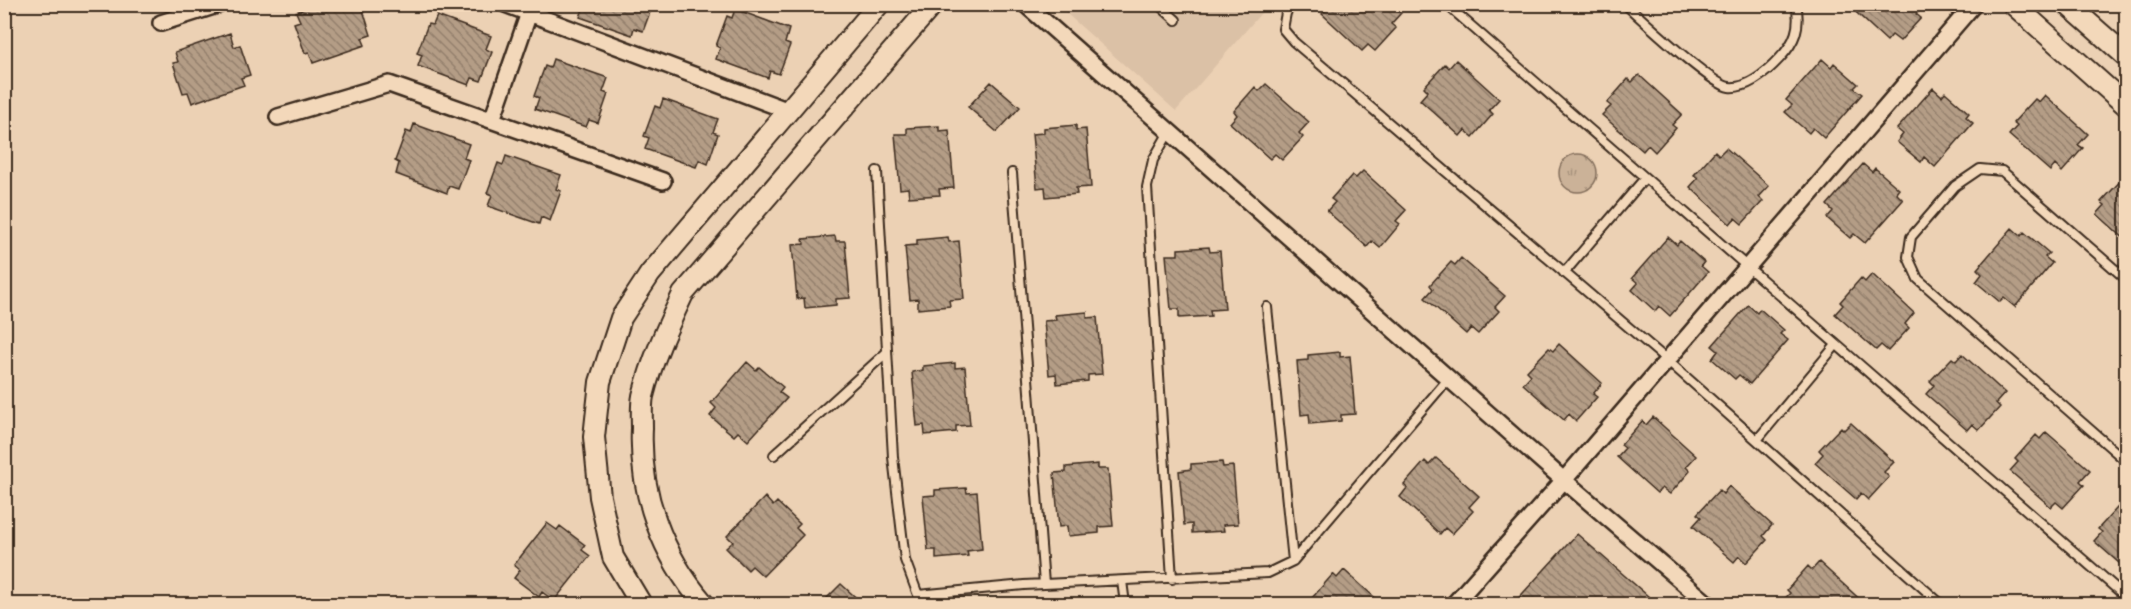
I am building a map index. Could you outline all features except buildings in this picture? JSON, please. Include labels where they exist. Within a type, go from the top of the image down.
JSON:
[{"type":"street","points":[[161,23],[220,4]]},
{"type":"street","points":[[505,4],[789,111]]},
{"type":"street","points":[[641,604],[614,557],[600,497],[594,437],[600,382],[621,318],[650,274],[879,4]]},
{"type":"street","points":[[704,604],[684,581],[655,523],[641,457],[643,399],[658,346],[683,294],[933,4]]},
{"type":"street","points":[[1025,4],[1564,480],[1708,604]]},
{"type":"street","points":[[1454,604],[1564,480],[1974,4]]},
{"type":"street","points":[[2013,4],[2127,105]]},
{"type":"street","points":[[2067,4],[2127,56]]},
{"type":"street","points":[[492,120],[529,14]]},
{"type":"street","points":[[278,117],[390,84],[663,181]]},
{"type":"lane","points":[[1158,4],[1176,20]]},
{"type":"lane","points":[[1292,4],[1286,13],[1283,29],[1294,42],[1667,360],[1941,604]]},
{"type":"lane","points":[[1446,4],[1746,268],[2127,597]]},
{"type":"lane","points":[[1626,4],[1709,77],[1729,87],[1746,84],[1770,69],[1792,45],[1799,18],[1796,4]]},
{"type":"lane","points":[[1170,132],[1153,160],[1147,187],[1172,579]]},
{"type":"lane","points":[[2127,279],[2002,171],[1980,169],[1955,186],[1911,237],[1908,258],[1918,279],[2127,461]]},
{"type":"lane","points":[[877,171],[893,457],[905,560],[918,595],[928,604]]},
{"type":"lane","points":[[1012,173],[1044,584]]},
{"type":"lane","points":[[1564,273],[1645,178]]},
{"type":"lane","points":[[1267,307],[1293,561]]},
{"type":"lane","points":[[1757,440],[1836,345]]},
{"type":"lane","points":[[774,455],[887,352]]},
{"type":"lane","points":[[918,595],[1044,584],[1268,573],[1293,561],[1449,378]]},
{"type":"lane","points":[[1122,581],[1125,604]]},
{"type":"shaded area","points":[[1057,5],[1268,5],[1176,111]]},
{"type":"green space","points":[[1578,154],[1592,159],[1597,173],[1592,187],[1578,192],[1564,187],[1559,173],[1564,159]]}]
